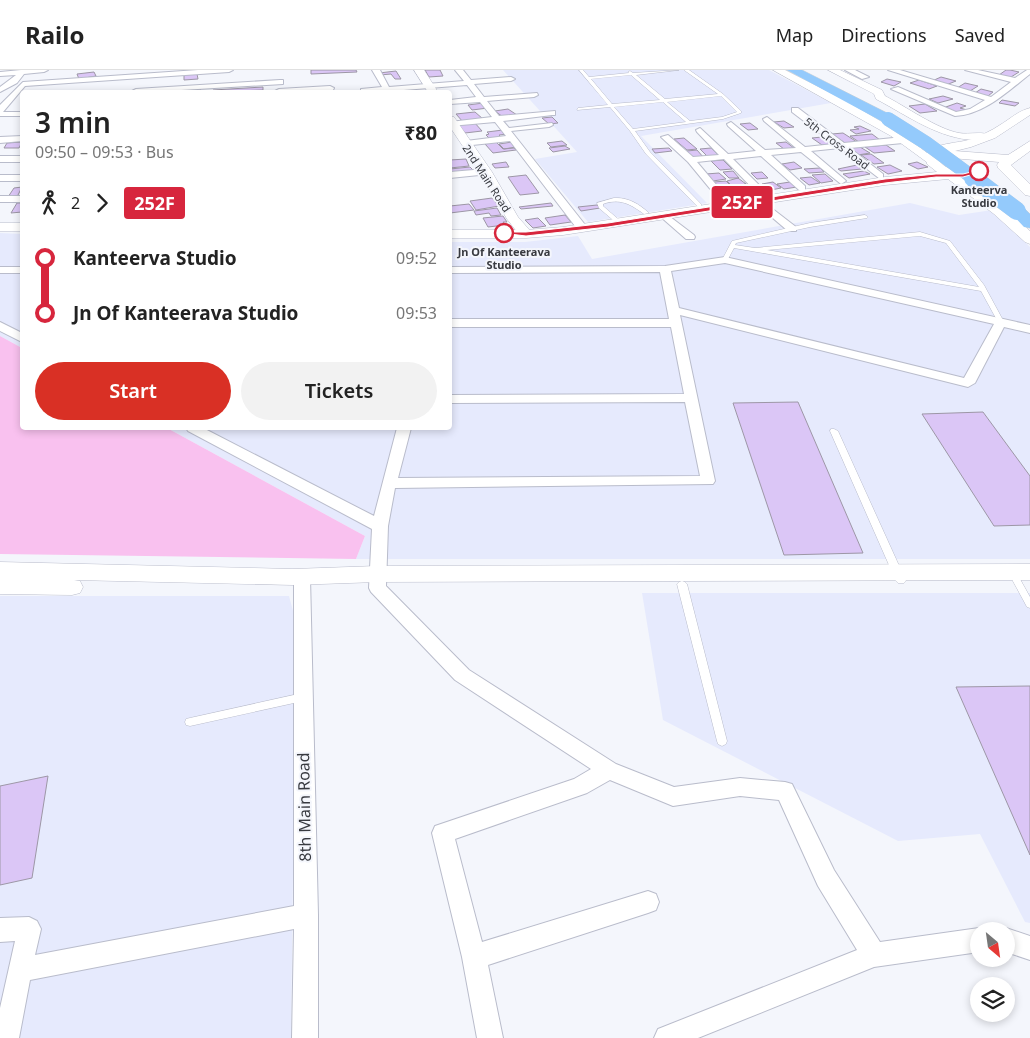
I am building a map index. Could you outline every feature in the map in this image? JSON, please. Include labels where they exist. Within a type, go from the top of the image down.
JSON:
[{"type":"highway","points":[[793,70],[896,118]]},
{"type":"highway","points":[[808,70],[896,118],[933,148],[1023,208],[1030,223]]},
{"type":"highway","points":[[822,70],[880,98]]},
{"type":"main road","points":[[452,234],[526,234],[582,228],[665,216],[841,181],[931,169],[935,164],[970,144],[1008,126],[1018,116],[1030,112]]},
{"type":"main road","points":[[1007,162],[1030,145]]},
{"type":"main road","points":[[582,228],[614,218],[724,200],[885,181],[935,164],[975,157],[1007,162],[1030,192]]},
{"type":"main road","points":[[935,164],[999,211],[1030,239]]},
{"type":"main road","points":[[0,227],[20,227]]},
{"type":"street","points":[[0,74],[44,70]]},
{"type":"street","points":[[0,110],[23,84],[106,82],[156,72],[229,70]]},
{"type":"street","points":[[376,70],[377,81],[386,90]]},
{"type":"street","points":[[778,70],[842,103],[903,140],[935,164]]},
{"type":"street","points":[[833,70],[879,92],[880,98]]},
{"type":"street","points":[[849,70],[864,77]]},
{"type":"street","points":[[892,70],[904,83],[960,115],[974,110],[1028,71]]},
{"type":"street","points":[[880,98],[927,70]]},
{"type":"street","points":[[0,90],[14,81],[20,74],[19,71]]},
{"type":"street","points":[[951,87],[973,71],[1016,81]]},
{"type":"street","points":[[137,90],[141,76]]},
{"type":"street","points":[[184,90],[208,89],[280,78],[279,90]]},
{"type":"street","points":[[390,90],[425,80],[511,79]]},
{"type":"street","points":[[377,81],[390,80]]},
{"type":"street","points":[[468,81],[482,99],[486,110],[497,119],[501,130],[512,138],[582,228]]},
{"type":"street","points":[[58,90],[63,82]]},
{"type":"street","points":[[904,83],[951,87],[990,99]]},
{"type":"street","points":[[304,90],[330,88]]},
{"type":"street","points":[[494,89],[512,88]]},
{"type":"street","points":[[452,102],[534,95]]},
{"type":"street","points":[[880,98],[942,130],[958,136],[988,137]]},
{"type":"street","points":[[486,110],[500,109]]},
{"type":"street","name":"5th Cross Road","points":[[794,110],[842,147],[859,157],[880,176]]},
{"type":"street","points":[[454,126],[552,113]]},
{"type":"street","points":[[0,114],[20,114]]},
{"type":"street","points":[[767,119],[841,181]]},
{"type":"street","points":[[731,124],[766,153],[802,188]]},
{"type":"street","points":[[501,130],[549,125]]},
{"type":"street","points":[[454,126],[473,133]]},
{"type":"street","points":[[454,126],[512,138]]},
{"type":"street","name":"2nd Main Road","points":[[454,126],[486,172],[513,219],[526,234]]},
{"type":"street","points":[[700,130],[760,197],[792,229]]},
{"type":"street","points":[[666,137],[691,160],[724,200]]},
{"type":"street","points":[[0,140],[20,139]]},
{"type":"street","points":[[691,160],[903,140]]},
{"type":"street","points":[[0,159],[20,159]]},
{"type":"street","points":[[452,175],[486,172]]},
{"type":"street","points":[[0,178],[20,178]]},
{"type":"street","points":[[0,199],[20,199]]},
{"type":"street","points":[[665,216],[690,237]]},
{"type":"street","points":[[452,270],[666,269],[725,260],[1030,329]]},
{"type":"street","points":[[389,483],[708,481],[666,269]]},
{"type":"street","points":[[0,270],[20,270]]},
{"type":"street","points":[[452,323],[675,316],[968,384],[1001,322]]},
{"type":"street","points":[[0,326],[20,337]]},
{"type":"street","points":[[452,399],[692,398]]},
{"type":"street","points":[[197,430],[380,526]]},
{"type":"street","points":[[403,430],[380,526],[377,581],[462,675],[609,770],[673,796],[740,787],[785,791],[826,878],[874,956]]},
{"type":"street","points":[[0,570],[132,581]]},
{"type":"street","points":[[377,581],[682,584],[899,577]]},
{"type":"street","points":[[0,586],[132,581],[301,584],[377,581],[1022,577]]},
{"type":"street","name":"8th Main Road","points":[[301,584],[306,915],[304,1038]]},
{"type":"street","points":[[490,1038],[474,957],[443,832],[580,786],[609,770]]},
{"type":"street","points":[[474,957],[648,902]]},
{"type":"street","points":[[20,970],[306,915]]},
{"type":"street","points":[[0,930],[29,928],[6,1038]]},
{"type":"street","points":[[667,1038],[874,956],[970,941]]},
{"type":"street","points":[[1015,943],[1030,948]]},
{"type":"lane","points":[[581,70],[632,130],[648,153],[699,205]]},
{"type":"lane","points":[[627,70],[689,122]]},
{"type":"lane","points":[[587,78],[678,70]]},
{"type":"lane","points":[[632,130],[723,118],[740,112],[722,95],[686,70]]},
{"type":"lane","points":[[578,109],[722,95]]},
{"type":"lane","points":[[614,218],[600,207],[600,203],[614,199],[623,199],[630,201],[646,213]]},
{"type":"lane","points":[[725,260],[734,242],[792,229],[865,217]]},
{"type":"lane","points":[[755,250],[920,234],[948,242],[984,290],[1001,322]]},
{"type":"lane","points":[[732,246],[984,290]]},
{"type":"lane","points":[[834,431],[899,577]]},
{"type":"lane","points":[[1022,577],[1030,605]]},
{"type":"lane","points":[[682,584],[722,741]]},
{"type":"lane","points":[[190,722],[303,697]]},
{"type":"shaded area","points":[[503,70],[769,70],[831,103],[641,136],[707,203],[588,222],[535,159],[577,152]]},
{"type":"shaded area","points":[[910,203],[959,215],[992,210],[1030,247],[1030,559],[356,559],[365,536],[171,430],[452,430],[452,242],[525,242],[578,236],[592,259]]},
{"type":"shaded area","points":[[0,233],[20,234],[20,347],[0,336]]},
{"type":"shaded area","points":[[0,336],[20,347],[20,430],[171,430],[365,536],[356,559],[0,554]]},
{"type":"shaded area","points":[[642,593],[1030,593],[1030,923],[1025,922],[980,834],[898,841],[663,720]]},
{"type":"shaded area","points":[[0,596],[289,596],[296,622],[291,1038],[0,1038]]},
{"type":"building","points":[[311,70],[356,70],[357,72],[311,74]]},
{"type":"building","points":[[425,70],[440,70],[443,76],[429,77]]},
{"type":"building","points":[[1006,70],[1019,72],[1011,77],[999,75]]},
{"type":"building","points":[[396,71],[401,79],[395,79],[391,74],[380,75],[379,73]]},
{"type":"building","points":[[94,72],[96,76],[79,79],[77,74]]},
{"type":"building","points":[[197,74],[198,79],[184,80],[184,75]]},
{"type":"building","points":[[941,77],[956,81],[946,85],[932,81]]},
{"type":"building","points":[[887,79],[901,82],[894,86],[881,82]]},
{"type":"building","points":[[919,80],[937,86],[929,89],[910,83]]},
{"type":"building","points":[[965,83],[978,86],[970,91],[957,88]]},
{"type":"building","points":[[263,87],[263,90],[213,90]]},
{"type":"building","points":[[200,88],[200,90],[181,90]]},
{"type":"building","points":[[981,89],[993,92],[988,96],[975,93]]},
{"type":"building","points":[[943,96],[953,99],[938,103],[929,99]]},
{"type":"building","points":[[1002,100],[1019,103],[1015,106],[999,103]]},
{"type":"building","points":[[483,103],[488,108],[472,110],[468,105]]},
{"type":"building","points":[[957,103],[966,106],[960,108],[967,110],[958,113],[943,108]]},
{"type":"building","points":[[925,104],[937,111],[920,113],[909,106]]},
{"type":"building","points":[[508,109],[517,115],[503,117],[495,111]]},
{"type":"building","points":[[475,112],[483,119],[463,122],[456,114]]},
{"type":"building","points":[[552,117],[558,123],[549,124],[542,118]]},
{"type":"building","points":[[784,121],[794,127],[784,128],[774,122]]},
{"type":"building","points":[[474,122],[482,131],[465,133],[457,124]]},
{"type":"building","points":[[750,123],[758,129],[748,130],[740,124]]},
{"type":"building","points":[[860,126],[871,131],[856,134],[850,130],[859,129],[854,127]]},
{"type":"building","points":[[503,130],[508,134],[499,135],[502,138],[491,140],[486,135],[489,134],[487,132]]},
{"type":"building","points":[[843,133],[857,142],[845,143],[832,134]]},
{"type":"building","points":[[872,134],[880,140],[859,142],[850,136]]},
{"type":"building","points":[[822,137],[832,144],[822,145],[812,138]]},
{"type":"building","points":[[684,138],[697,149],[687,150],[674,139]]},
{"type":"building","points":[[562,141],[567,145],[551,147],[547,143]]},
{"type":"building","points":[[20,142],[20,146],[19,148],[4,148],[7,143]]},
{"type":"building","points":[[496,142],[503,149],[514,148],[516,150],[493,153],[485,144]]},
{"type":"building","points":[[512,142],[516,147],[504,149],[499,144]]},
{"type":"building","points":[[786,142],[794,148],[784,149],[776,143]]},
{"type":"building","points":[[886,145],[895,151],[874,153],[865,147]]},
{"type":"building","points":[[565,146],[570,149],[553,152],[549,148]]},
{"type":"building","points":[[860,147],[870,153],[858,155],[849,148]]},
{"type":"building","points":[[669,148],[672,151],[655,153],[652,149]]},
{"type":"building","points":[[711,148],[719,156],[708,157],[700,149]]},
{"type":"building","points":[[697,150],[704,158],[694,159],[687,151]]},
{"type":"building","points":[[871,154],[884,163],[874,164],[861,155]]},
{"type":"building","points":[[466,159],[469,166],[452,168],[452,160]]},
{"type":"building","points":[[723,160],[732,169],[720,170],[711,161]]},
{"type":"building","points":[[506,162],[509,167],[495,168],[492,164]]},
{"type":"building","points":[[794,162],[802,168],[790,170],[782,164]]},
{"type":"building","points":[[917,162],[928,167],[918,169],[908,164]]},
{"type":"building","points":[[857,165],[862,169],[841,171],[838,169]]},
{"type":"building","points":[[890,165],[902,171],[888,174],[877,167]]},
{"type":"building","points":[[470,167],[474,171],[452,174],[452,169]]},
{"type":"building","points":[[820,168],[824,172],[809,173],[804,169]]},
{"type":"building","points":[[733,171],[739,178],[729,178],[723,172]]},
{"type":"building","points":[[864,171],[870,174],[849,178],[843,174]]},
{"type":"building","points":[[762,172],[768,178],[757,179],[751,173]]},
{"type":"building","points":[[719,173],[726,179],[713,181],[706,174]]},
{"type":"building","points":[[825,174],[833,181],[821,183],[812,175]]},
{"type":"building","points":[[526,175],[539,193],[520,195],[508,177]]},
{"type":"building","points":[[811,177],[820,183],[809,185],[800,178]]},
{"type":"building","points":[[738,178],[746,184],[744,184],[745,186],[732,186],[727,181]]},
{"type":"building","points":[[726,181],[731,186],[719,187],[714,182]]},
{"type":"building","points":[[773,182],[781,188],[771,190],[762,184]]},
{"type":"building","points":[[790,182],[797,187],[784,189],[777,184]]},
{"type":"building","points":[[20,187],[17,197],[8,197],[14,188]]},
{"type":"building","points":[[732,187],[741,195],[728,197],[720,189]]},
{"type":"building","points":[[749,187],[755,193],[743,194],[737,189]]},
{"type":"building","points":[[492,198],[499,206],[476,210],[470,201]]},
{"type":"building","points":[[17,203],[20,203],[20,212],[11,213]]},
{"type":"building","points":[[551,203],[553,206],[521,209],[519,207]]},
{"type":"building","points":[[469,204],[474,210],[452,213],[452,206]]},
{"type":"building","points":[[597,205],[600,208],[581,211],[578,207]]},
{"type":"building","points":[[497,208],[501,215],[491,216],[489,213],[476,215],[474,211]]},
{"type":"building","points":[[565,215],[571,222],[550,225],[545,218]]},
{"type":"building","points":[[503,216],[507,222],[503,222],[505,225],[488,227],[483,218]]},
{"type":"building","points":[[538,218],[546,226],[533,228],[525,220]]},
{"type":"building","points":[[798,402],[863,553],[784,555],[733,403]]},
{"type":"building","points":[[983,412],[1030,476],[1030,525],[994,526],[922,414]]},
{"type":"building","points":[[1030,686],[1030,855],[956,687]]},
{"type":"building","points":[[48,776],[32,878],[0,885],[0,786]]},
{"type":"bus line","name":"252F","points":[[504,233],[526,234],[563,231],[885,181],[951,175],[963,176],[979,171]]},
{"type":"place","name":"Kanteerva Studio","points":[[979,171]]},
{"type":"place","name":"Jn Of Kanteerava Studio","points":[[504,233]]}]
